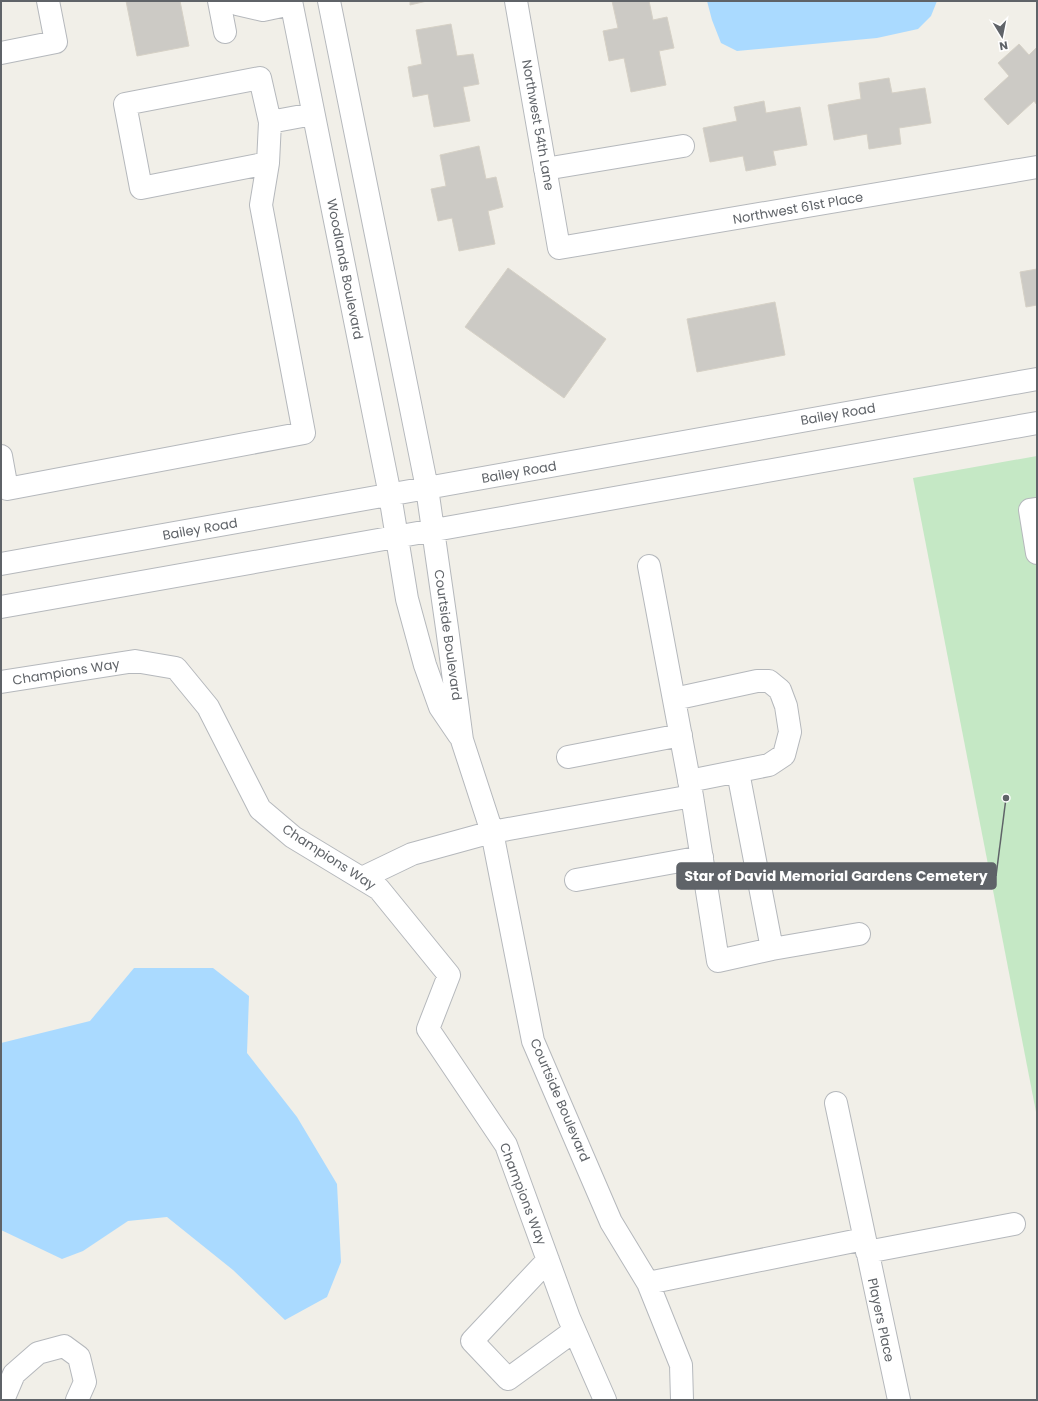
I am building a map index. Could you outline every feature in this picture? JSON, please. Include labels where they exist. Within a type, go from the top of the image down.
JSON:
[{"type":"street","points":[[1,53],[56,42],[48,1]]},
{"type":"street","points":[[219,1],[225,32]]},
{"type":"street","points":[[234,1],[237,4],[263,10],[291,2]]},
{"type":"street","points":[[329,1],[427,488],[433,530]]},
{"type":"street","name":"Northwest 54th Lane","points":[[516,1],[559,248]]},
{"type":"street","name":"Woodlands Boulevard","points":[[291,2],[390,495],[396,537]]},
{"type":"street","points":[[1,456],[4,491],[304,433],[261,205],[268,163],[270,122],[260,78],[125,104],[141,188],[268,163]]},
{"type":"street","points":[[270,122],[313,114]]},
{"type":"street","points":[[545,169],[683,146]]},
{"type":"street","name":"Northwest 61st Place","points":[[559,248],[1037,167]]},
{"type":"street","name":"Bailey Road","points":[[1,564],[1037,379]]},
{"type":"street","points":[[1,607],[1037,423]]},
{"type":"street","points":[[1037,509],[1030,510],[1037,553]]},
{"type":"street","name":"Courtside Boulevard","points":[[433,530],[462,740],[492,832],[533,1041],[611,1222],[648,1283],[681,1365],[682,1400]]},
{"type":"street","name":"Courtside Boulevard","points":[[396,537],[407,599],[425,665],[440,707],[462,740]]},
{"type":"street","points":[[649,566],[691,788],[718,961],[772,949],[859,934]]},
{"type":"street","name":"Champions Way","points":[[1,682],[135,661],[176,668],[208,707],[260,809],[293,837],[379,888],[449,975],[428,1029],[506,1145],[574,1330],[605,1400]]},
{"type":"street","points":[[362,878],[412,854],[492,832],[691,788],[738,772],[769,765],[784,755],[790,732],[786,706],[780,690],[769,681],[757,681],[674,699]]},
{"type":"street","points":[[568,757],[681,736]]},
{"type":"street","points":[[738,772],[772,949]]},
{"type":"street","points":[[576,880],[702,857]]},
{"type":"street","name":"Players Place","points":[[836,1103],[898,1400]]},
{"type":"street","points":[[648,1283],[865,1246],[1014,1224]]},
{"type":"street","points":[[548,1260],[472,1341],[508,1379],[574,1330]]},
{"type":"street","points":[[3,1400],[14,1374],[38,1353],[64,1346],[79,1357],[85,1382],[77,1400]]},
{"type":"green space","points":[[1037,456],[1037,1117],[913,478]]},
{"type":"water","points":[[707,1],[937,1],[931,16],[918,29],[877,38],[737,51],[721,43],[712,20]]},
{"type":"water","points":[[134,968],[213,968],[249,996],[247,1053],[297,1117],[337,1184],[341,1262],[327,1297],[285,1320],[233,1270],[167,1217],[128,1221],[83,1251],[62,1259],[1,1230],[1,1043],[90,1021]]},
{"type":"building","points":[[126,1],[180,1],[189,46],[137,56]]},
{"type":"building","points":[[410,1],[427,1],[410,5]]},
{"type":"building","points":[[612,1],[649,1],[653,20],[667,17],[674,48],[659,51],[666,85],[631,92],[624,58],[609,61],[603,31],[618,28]]},
{"type":"building","points":[[451,24],[457,56],[473,54],[479,84],[463,87],[470,121],[434,127],[428,94],[413,97],[408,67],[422,64],[416,30]]},
{"type":"building","points":[[1019,44],[1029,55],[1037,47],[1037,105],[1034,101],[1008,125],[984,99],[1009,76],[998,63]]},
{"type":"building","points":[[889,78],[892,93],[925,88],[931,123],[899,128],[901,144],[869,149],[867,134],[834,140],[828,105],[861,99],[859,83]]},
{"type":"building","points":[[764,101],[766,113],[800,107],[807,145],[773,151],[776,165],[746,171],[743,156],[710,162],[703,128],[737,121],[734,107]]},
{"type":"building","points":[[479,146],[486,179],[496,177],[503,207],[488,211],[495,244],[459,251],[452,218],[438,221],[431,189],[446,186],[440,155]]},
{"type":"building","points":[[508,268],[606,339],[564,398],[465,327]]},
{"type":"building","points":[[1037,269],[1037,305],[1026,307],[1020,272]]},
{"type":"building","points":[[775,302],[785,355],[697,372],[687,319]]},
{"type":"place","name":"Star of David Memorial Gardens Cemetery","points":[[1006,798]]}]
